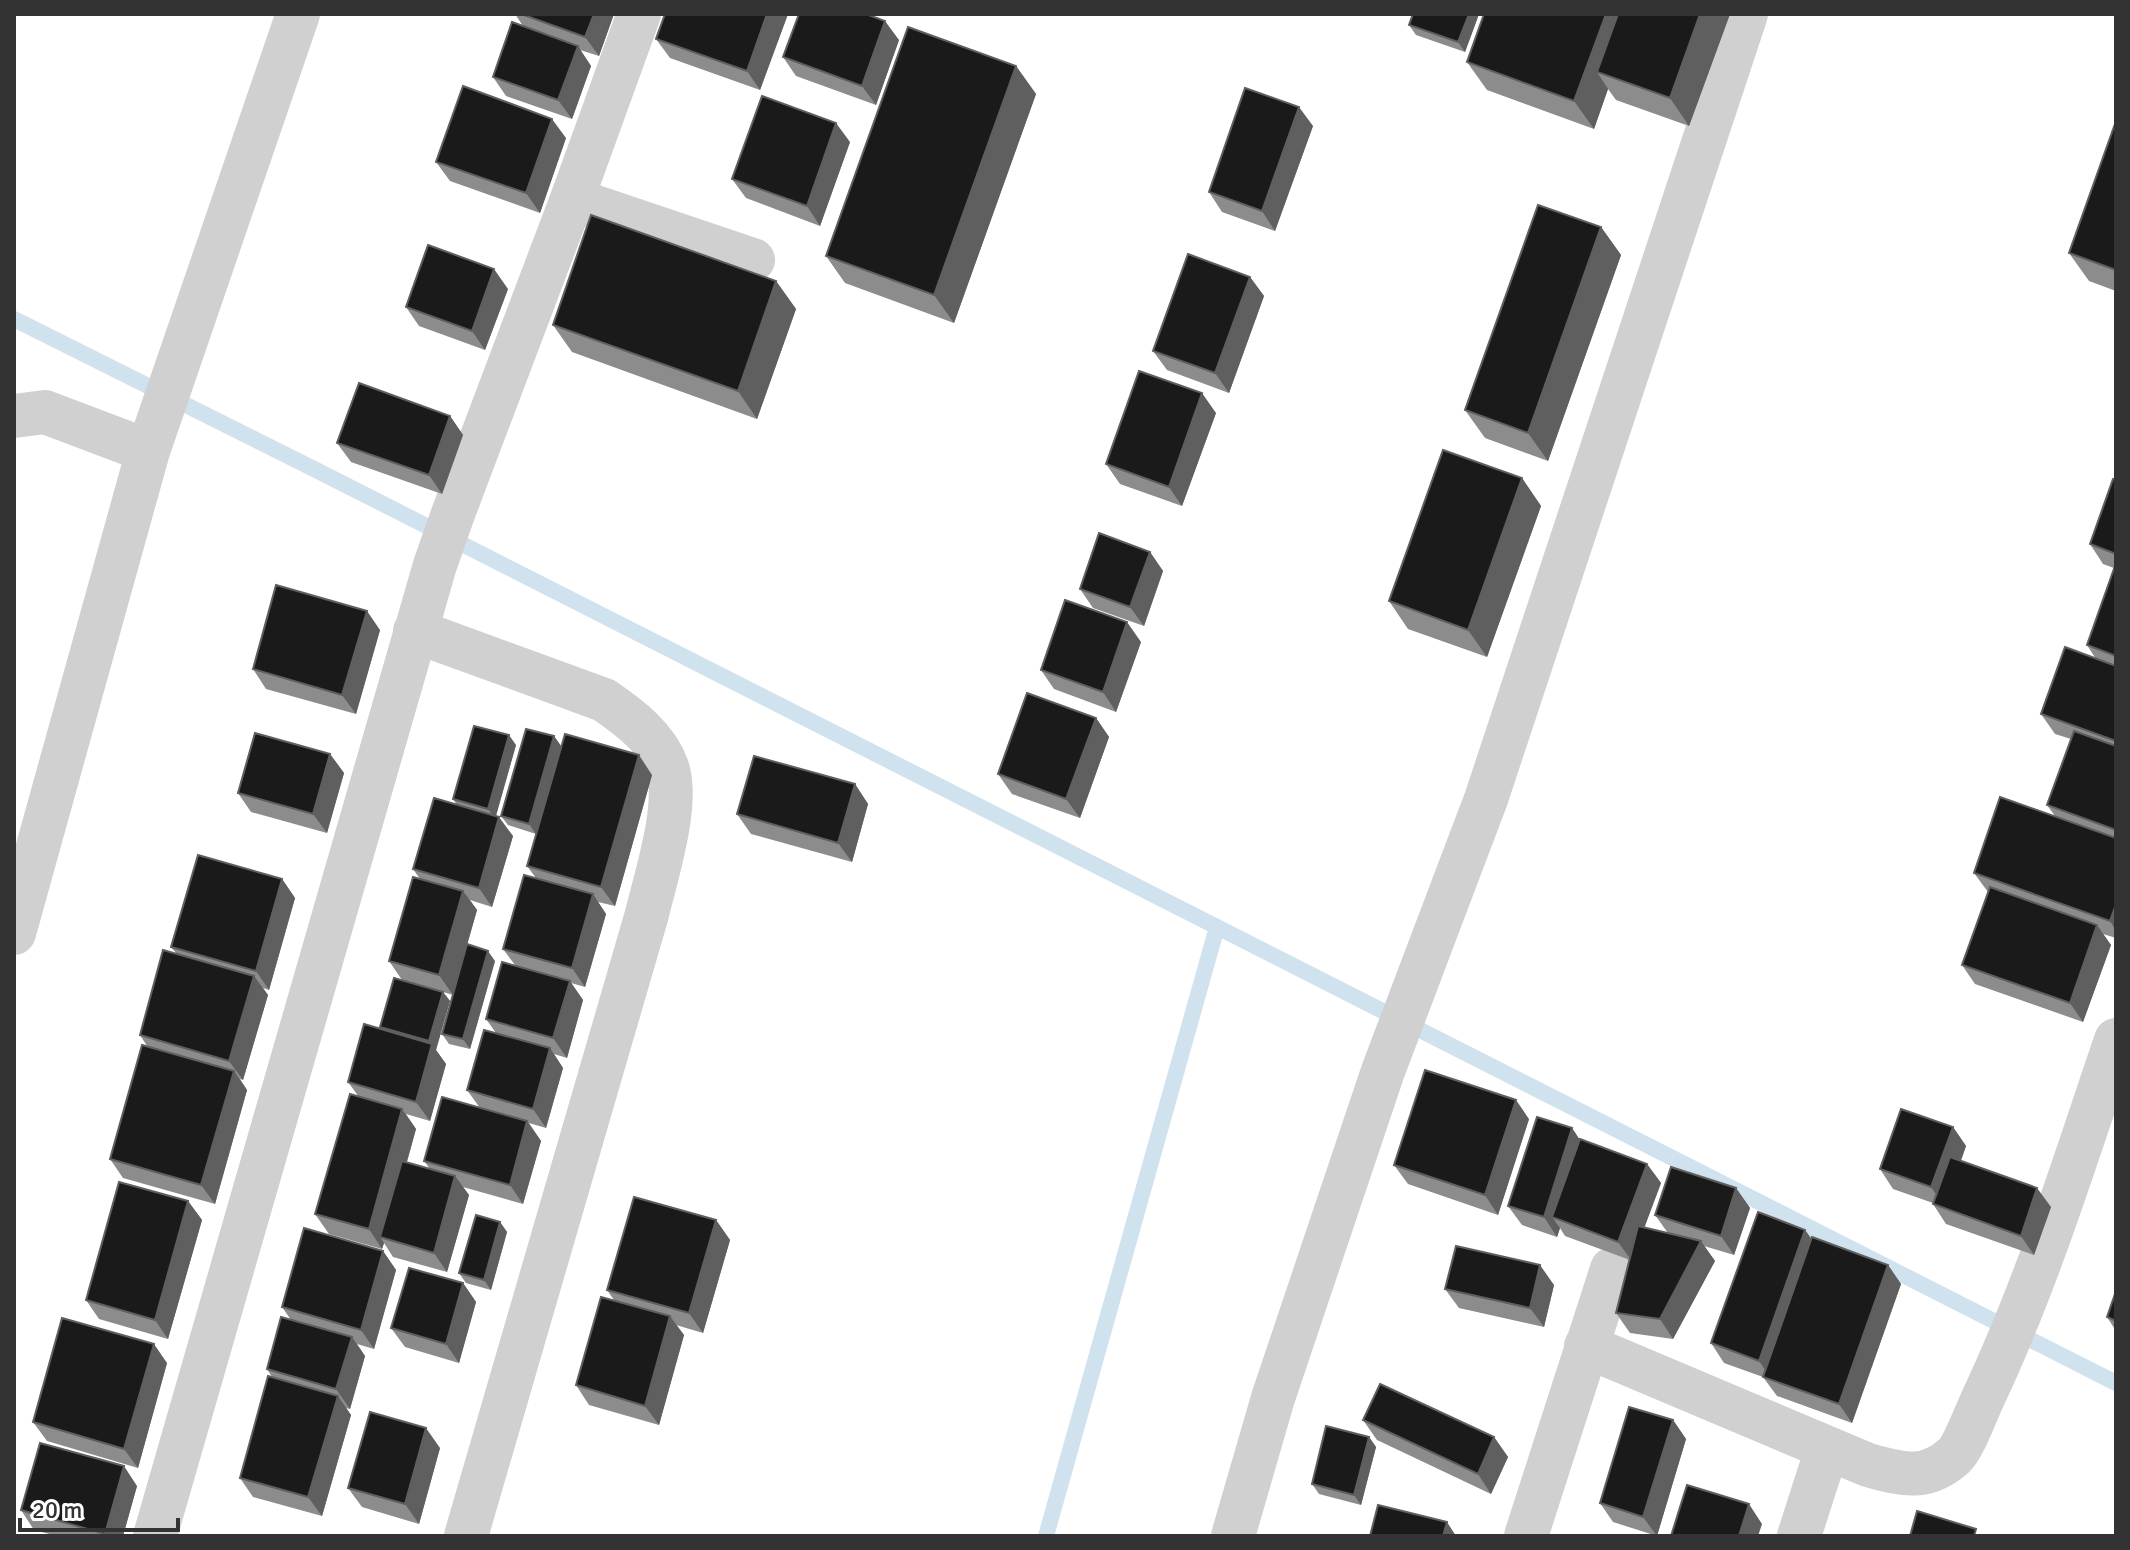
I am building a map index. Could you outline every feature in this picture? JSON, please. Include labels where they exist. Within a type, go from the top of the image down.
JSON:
[{"type":"street","points":[[14,933],[148,451],[298,14]]},
{"type":"street","points":[[155,1536],[435,565],[639,14]]},
{"type":"street","points":[[1233,1536],[1273,1398],[1383,1071],[1491,784],[1746,14]]},
{"type":"street","points":[[572,199],[753,260]]},
{"type":"street","points":[[14,416],[45,412],[148,451]]},
{"type":"street","points":[[415,631],[604,700],[630,718],[652,741],[667,767],[671,789],[669,821],[647,914],[466,1536]]},
{"type":"street","points":[[1586,1346],[1868,1465],[1918,1475],[1938,1468],[1957,1453],[2002,1358],[2029,1292],[2116,1040]]},
{"type":"street","points":[[1526,1536],[1612,1269]]},
{"type":"street","points":[[1799,1536],[1827,1449]]},
{"type":"building","points":[[521,14],[594,14],[585,37]]},
{"type":"building","points":[[665,14],[767,14],[747,71],[656,39]]},
{"type":"building","points":[[799,14],[866,14],[885,21],[862,86],[783,57]]},
{"type":"building","points":[[1413,14],[1469,14],[1458,42],[1409,25]]},
{"type":"building","points":[[1484,14],[1606,14],[1574,101],[1467,62]]},
{"type":"building","points":[[1618,14],[1700,14],[1670,98],[1597,72]]},
{"type":"building","points":[[512,22],[578,46],[558,100],[493,77]]},
{"type":"building","points":[[908,27],[1016,66],[934,295],[826,256]]},
{"type":"building","points":[[463,86],[552,119],[526,193],[436,162]]},
{"type":"building","points":[[1245,88],[1299,107],[1262,211],[1209,192]]},
{"type":"building","points":[[762,96],[836,123],[807,206],[732,179]]},
{"type":"building","points":[[2116,121],[2116,270],[2069,253]]},
{"type":"building","points":[[1538,205],[1601,227],[1528,433],[1465,410]]},
{"type":"building","points":[[591,215],[776,281],[738,391],[553,325]]},
{"type":"building","points":[[428,245],[494,269],[472,331],[406,307]]},
{"type":"building","points":[[1188,254],[1250,277],[1215,373],[1153,351]]},
{"type":"building","points":[[1139,371],[1202,393],[1169,487],[1106,464]]},
{"type":"building","points":[[359,383],[450,416],[429,475],[337,443]]},
{"type":"building","points":[[1443,450],[1522,478],[1468,630],[1389,601]]},
{"type":"building","points":[[2113,479],[2116,480],[2116,554],[2090,544]]},
{"type":"building","points":[[1099,533],[1150,552],[1130,607],[1080,589]]},
{"type":"building","points":[[2116,563],[2116,656],[2087,645]]},
{"type":"building","points":[[276,585],[367,611],[342,695],[253,669]]},
{"type":"building","points":[[1065,600],[1127,622],[1103,692],[1041,670]]},
{"type":"building","points":[[2065,647],[2116,666],[2116,741],[2041,714]]},
{"type":"building","points":[[1027,693],[1096,718],[1066,799],[998,774]]},
{"type":"building","points":[[474,726],[509,735],[488,809],[453,799]]},
{"type":"building","points":[[526,729],[554,736],[529,824],[501,816]]},
{"type":"building","points":[[2074,731],[2116,746],[2116,830],[2047,805]]},
{"type":"building","points":[[255,733],[330,754],[313,814],[238,793]]},
{"type":"building","points":[[565,734],[639,755],[601,887],[527,866]]},
{"type":"building","points":[[754,756],[855,784],[838,843],[737,814]]},
{"type":"building","points":[[2000,797],[2116,838],[2116,904],[2110,921],[1974,873]]},
{"type":"building","points":[[434,798],[499,817],[479,888],[413,869]]},
{"type":"building","points":[[198,855],[282,879],[256,971],[171,947]]},
{"type":"building","points":[[524,875],[593,894],[572,968],[503,949]]},
{"type":"building","points":[[413,877],[463,891],[439,975],[389,961]]},
{"type":"building","points":[[1990,887],[2097,925],[2070,1003],[1962,965]]},
{"type":"building","points":[[467,944],[488,951],[463,1039],[442,1034]]},
{"type":"building","points":[[163,950],[254,976],[229,1061],[140,1035]]},
{"type":"building","points":[[502,962],[570,981],[553,1038],[486,1019]]},
{"type":"building","points":[[394,978],[443,992],[429,1041],[380,1027]]},
{"type":"building","points":[[364,1024],[432,1044],[416,1102],[348,1082]]},
{"type":"building","points":[[484,1030],[550,1048],[533,1109],[467,1090]]},
{"type":"building","points":[[142,1045],[234,1071],[201,1185],[110,1159]]},
{"type":"building","points":[[1425,1070],[1516,1100],[1485,1195],[1394,1165]]},
{"type":"building","points":[[350,1094],[402,1109],[369,1229],[315,1214]]},
{"type":"building","points":[[442,1097],[527,1121],[510,1185],[424,1161]]},
{"type":"building","points":[[1901,1109],[1953,1127],[1931,1187],[1880,1169]]},
{"type":"building","points":[[1537,1117],[1572,1128],[1544,1217],[1508,1206]]},
{"type":"building","points":[[1580,1139],[1647,1164],[1618,1242],[1552,1217]]},
{"type":"building","points":[[1950,1157],[2037,1188],[2021,1236],[1933,1204]]},
{"type":"building","points":[[402,1161],[455,1176],[434,1253],[380,1237]]},
{"type":"building","points":[[1671,1167],[1736,1188],[1721,1236],[1655,1215]]},
{"type":"building","points":[[119,1182],[188,1201],[155,1320],[86,1300]]},
{"type":"building","points":[[634,1197],[716,1220],[689,1313],[607,1290]]},
{"type":"building","points":[[1758,1212],[1805,1230],[1759,1361],[1711,1343]]},
{"type":"building","points":[[476,1215],[500,1222],[484,1280],[459,1273]]},
{"type":"building","points":[[1638,1226],[1701,1241],[1660,1319],[1616,1313]]},
{"type":"building","points":[[304,1228],[383,1251],[361,1330],[282,1307]]},
{"type":"building","points":[[1812,1237],[1888,1265],[1839,1404],[1763,1377]]},
{"type":"building","points":[[1456,1246],[1540,1265],[1530,1308],[1445,1289]]},
{"type":"building","points":[[409,1268],[463,1283],[446,1344],[391,1328]]},
{"type":"building","points":[[2116,1291],[2116,1321],[2107,1317]]},
{"type":"building","points":[[601,1297],[670,1316],[645,1406],[576,1385]]},
{"type":"building","points":[[281,1317],[352,1337],[336,1389],[267,1369]]},
{"type":"building","points":[[62,1318],[154,1344],[124,1449],[33,1422]]},
{"type":"building","points":[[268,1376],[338,1396],[308,1497],[240,1478]]},
{"type":"building","points":[[1380,1384],[1494,1437],[1478,1474],[1363,1420]]},
{"type":"building","points":[[1629,1407],[1673,1420],[1643,1517],[1600,1503]]},
{"type":"building","points":[[370,1412],[426,1428],[405,1504],[348,1488]]},
{"type":"building","points":[[1326,1426],[1369,1437],[1354,1495],[1312,1484]]},
{"type":"building","points":[[40,1443],[124,1466],[105,1534],[21,1510]]},
{"type":"building","points":[[1687,1485],[1749,1504],[1739,1536],[1671,1536]]},
{"type":"building","points":[[1378,1505],[1447,1522],[1443,1536],[1370,1536]]},
{"type":"building","points":[[1917,1511],[1976,1529],[1974,1536],[1910,1536]]},
{"type":"waterway","points":[[14,319],[2116,1383]]},
{"type":"waterway","points":[[1046,1536],[1217,927]]}]
